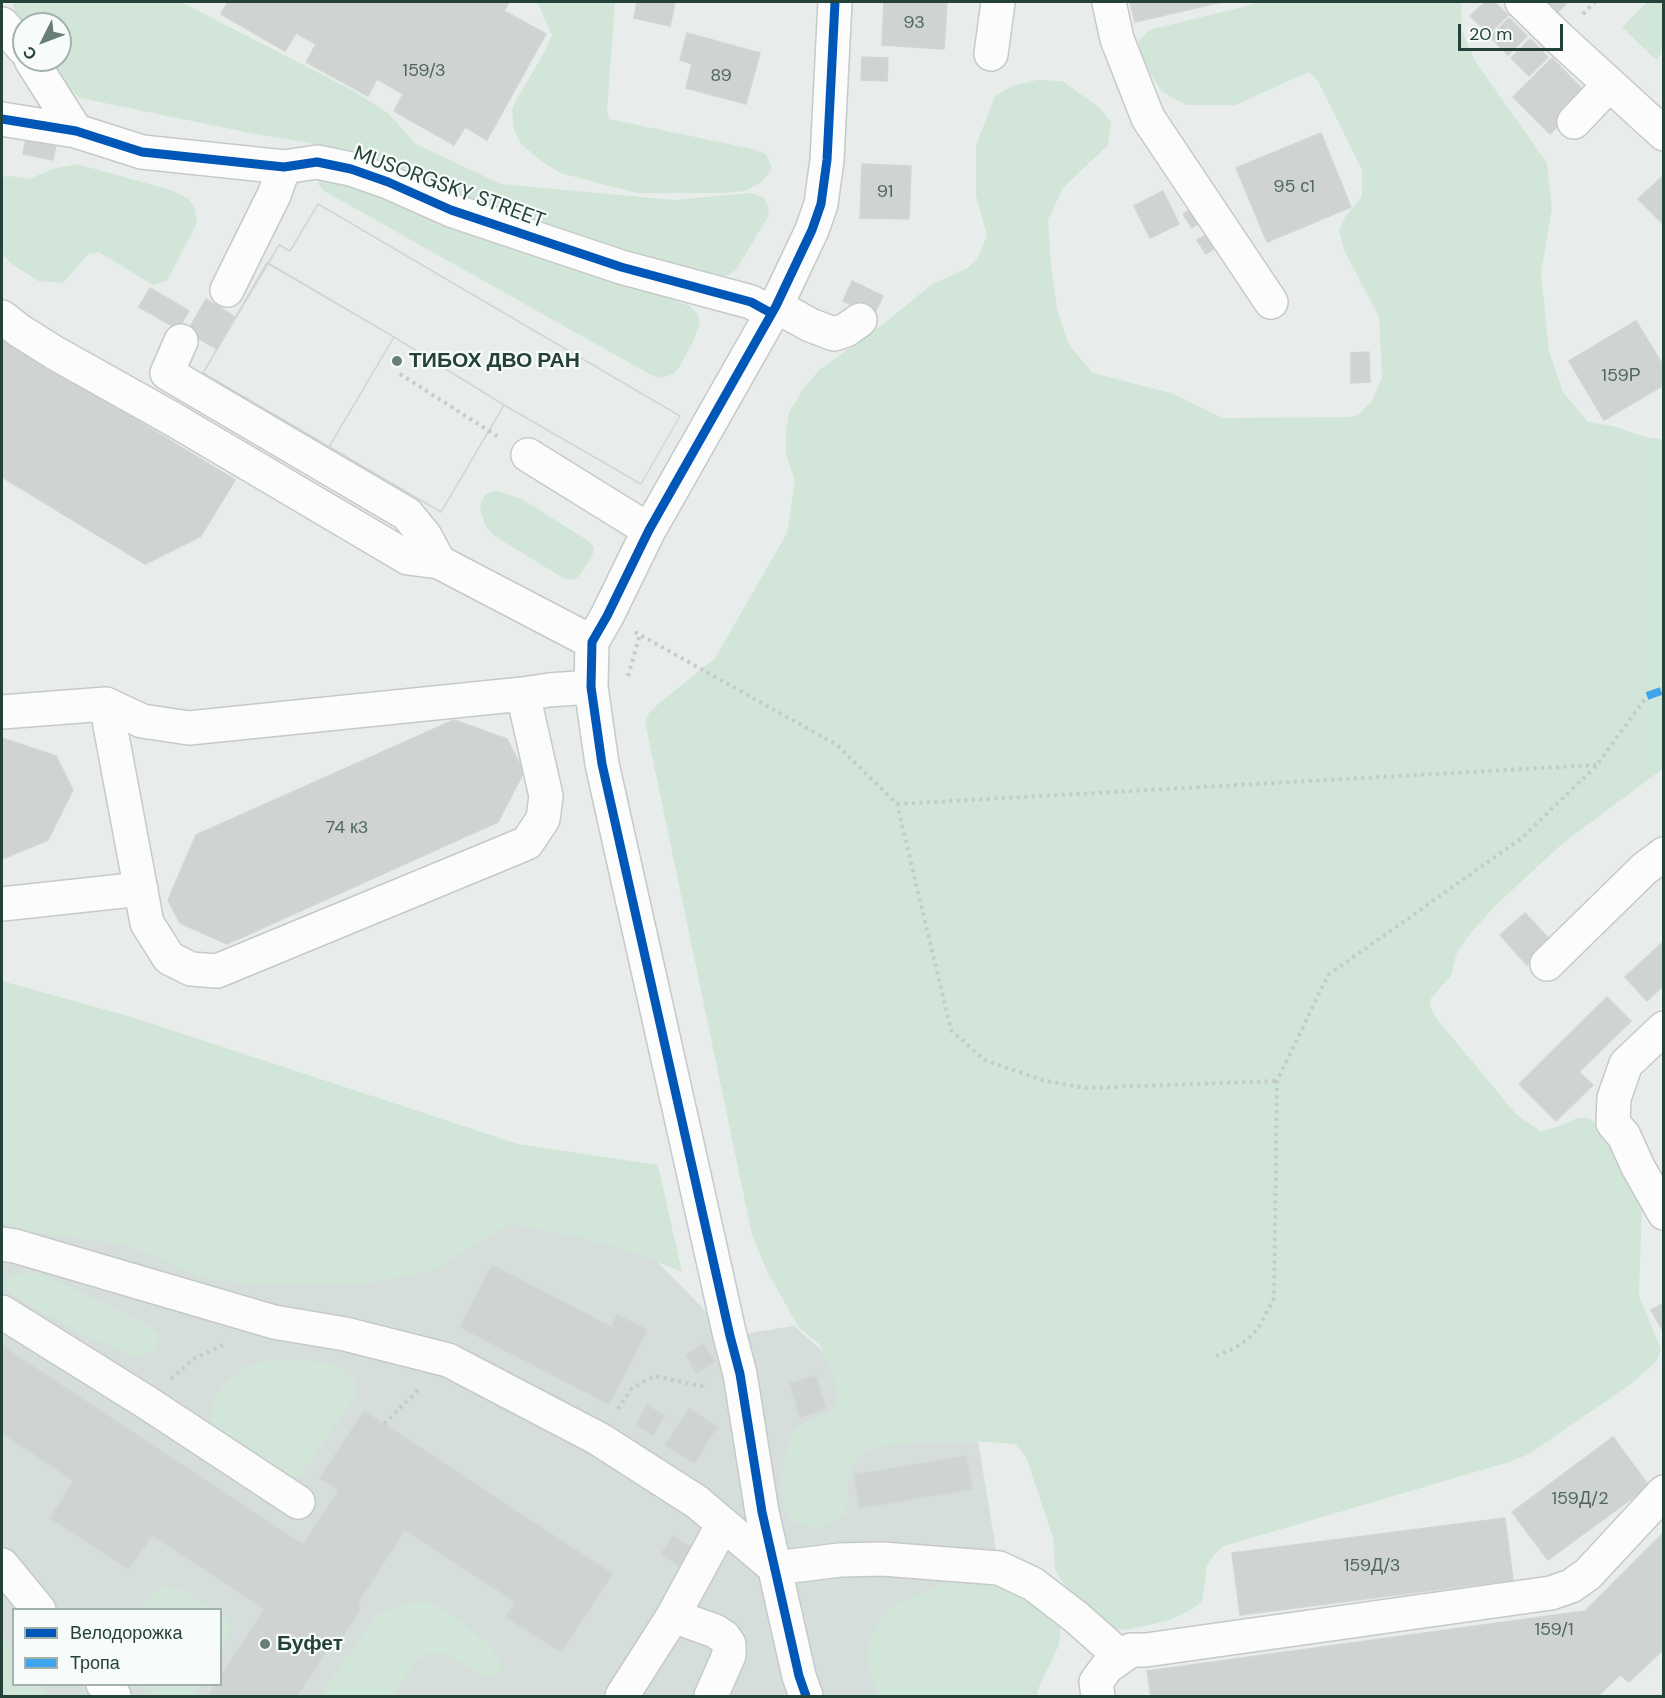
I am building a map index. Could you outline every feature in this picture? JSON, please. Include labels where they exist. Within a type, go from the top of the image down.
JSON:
[{"type":"street","points":[[806,1696],[799,1676],[762,1512],[741,1374],[602,764],[591,687],[599,629],[649,530],[773,310],[812,230],[821,204],[827,160],[835,2]]},
{"type":"street","points":[[991,54],[998,2]]},
{"type":"street","points":[[1109,2],[1117,39],[1148,118],[1271,302]]},
{"type":"street","points":[[1522,2],[1609,85],[1658,119]]},
{"type":"street","points":[[2,24],[12,35]]},
{"type":"street","points":[[39,72],[76,131]]},
{"type":"street","points":[[1574,122],[1609,85]]},
{"type":"street","name":"MUSORGSKY STREET","points":[[2,119],[76,131],[142,152],[284,167],[317,162],[351,169],[388,182],[451,210],[621,267],[751,302],[834,334],[846,330],[860,320]]},
{"type":"street","points":[[227,290],[274,195],[284,167]]},
{"type":"street","points":[[2,316],[20,331],[55,353],[171,418],[408,558],[439,562],[599,629]]},
{"type":"street","points":[[181,341],[167,374],[407,514],[425,536],[439,562]]},
{"type":"street","points":[[171,418],[188,385]]},
{"type":"street","points":[[528,455],[649,530]]},
{"type":"street","points":[[2,712],[106,704],[142,721],[189,728],[591,687]]},
{"type":"street","points":[[106,704],[147,923],[169,958],[191,969],[217,971],[527,843],[543,819],[546,796],[523,694]]},
{"type":"street","points":[[1547,964],[1644,869],[1664,854]]},
{"type":"street","points":[[2,904],[141,889]]},
{"type":"street","points":[[1664,1028],[1626,1064],[1614,1098],[1613,1123],[1624,1136],[1638,1167],[1664,1213]]},
{"type":"street","points":[[2,1244],[274,1322],[345,1334],[448,1360],[599,1439],[697,1502],[775,1568],[840,1560],[882,1559],[999,1568],[1033,1584],[1076,1617],[1120,1656]]},
{"type":"street","points":[[2,1312],[146,1402],[298,1502]]},
{"type":"street","points":[[1098,1696],[1096,1682],[1107,1667],[1131,1650],[1146,1650],[1551,1593],[1571,1586],[1588,1574],[1664,1492]]},
{"type":"street","points":[[622,1696],[673,1616],[723,1524]]},
{"type":"street","points":[[2,1565],[37,1608]]},
{"type":"street","points":[[673,1616],[715,1631],[729,1644],[729,1655],[711,1696]]},
{"type":"path","points":[[400,374],[489,430]]},
{"type":"path","points":[[599,629],[837,745],[897,804],[951,1030],[984,1060],[1042,1080],[1084,1088],[1277,1081]]},
{"type":"path","points":[[1215,1356],[1235,1348],[1248,1339],[1259,1327],[1274,1298],[1277,1081],[1328,975],[1522,838],[1597,765],[1647,696]]},
{"type":"path","points":[[897,804],[1597,765]]},
{"type":"path","points":[[146,1402],[193,1359],[274,1322]]},
{"type":"path","points":[[384,1424],[448,1360]]},
{"type":"path","points":[[599,1439],[632,1388],[655,1376],[701,1386],[741,1374]]},
{"type":"shaded area","points":[[2,1024],[608,1211],[730,1336],[794,1326],[874,1396],[971,1398],[999,1568],[1007,1696],[2,1696]]},
{"type":"green space","points":[[15,2],[181,2],[352,90],[388,113],[416,144],[501,184],[674,200],[750,193],[763,197],[769,207],[768,217],[736,270],[726,276],[623,252],[538,227],[416,180],[362,152],[255,134],[80,98],[66,87],[54,72],[72,72],[72,12],[15,12],[13,5]]},
{"type":"green space","points":[[537,2],[615,2],[607,111],[609,119],[753,149],[766,154],[772,168],[762,182],[745,191],[725,193],[637,193],[560,173],[543,162],[521,144],[514,130],[512,111],[552,35]]},
{"type":"green space","points":[[1262,2],[1461,2],[1462,31],[1475,61],[1547,163],[1552,209],[1541,273],[1549,351],[1563,392],[1588,422],[1613,426],[1642,436],[1663,440],[1664,768],[1562,844],[1495,906],[1469,935],[1456,955],[1451,976],[1431,998],[1430,1007],[1437,1019],[1516,1114],[1540,1131],[1558,1127],[1577,1118],[1589,1118],[1600,1127],[1622,1159],[1642,1204],[1639,1296],[1661,1349],[1657,1361],[1631,1384],[1529,1454],[1509,1462],[1224,1546],[1207,1565],[1202,1602],[1167,1621],[1127,1630],[1108,1628],[1064,1584],[1055,1570],[1053,1538],[1026,1457],[1015,1444],[911,1442],[871,1448],[857,1457],[849,1472],[846,1514],[820,1529],[795,1523],[784,1507],[781,1478],[785,1455],[795,1427],[833,1412],[838,1394],[820,1345],[799,1328],[767,1271],[752,1235],[645,722],[649,713],[657,705],[715,658],[787,533],[795,480],[786,455],[786,431],[789,412],[804,388],[819,370],[887,321],[932,284],[966,269],[978,258],[987,235],[976,196],[976,145],[995,96],[1012,86],[1037,80],[1062,81],[1100,108],[1111,122],[1108,145],[1063,188],[1048,220],[1057,309],[1069,345],[1093,373],[1171,393],[1223,418],[1348,417],[1358,415],[1372,401],[1382,378],[1379,317],[1344,250],[1339,231],[1345,217],[1362,196],[1362,170],[1318,81],[1309,72],[1235,105],[1186,105],[1162,92],[1140,58],[1139,41],[1149,30]]},
{"type":"green space","points":[[1647,2],[1663,2],[1663,52],[1656,60],[1622,27]]},
{"type":"green space","points":[[77,164],[171,190],[187,198],[194,206],[197,223],[167,281],[153,285],[99,252],[88,254],[63,283],[38,281],[12,264],[2,254],[2,177],[29,179],[53,169]]},
{"type":"green space","points":[[327,177],[690,306],[697,313],[700,323],[692,344],[673,374],[661,378],[651,375],[324,191],[318,184],[320,178]]},
{"type":"green space","points":[[497,491],[522,499],[590,542],[594,548],[592,557],[579,576],[574,580],[563,578],[493,535],[486,527],[480,509],[485,495]]},
{"type":"green space","points":[[2,981],[135,1018],[518,1144],[658,1165],[682,1272],[638,1254],[577,1236],[509,1224],[434,1270],[368,1283],[256,1284],[213,1280],[179,1268],[131,1246],[31,1231],[2,1223]]},
{"type":"green space","points":[[14,1274],[45,1275],[148,1325],[159,1336],[158,1344],[152,1351],[142,1356],[130,1355],[78,1332],[8,1292],[4,1281]]},
{"type":"green space","points":[[279,1358],[337,1364],[355,1381],[355,1396],[299,1477],[288,1476],[214,1428],[210,1417],[213,1402],[222,1387],[246,1366]]},
{"type":"green space","points":[[963,1577],[987,1578],[1040,1599],[1061,1626],[1059,1645],[1038,1689],[1037,1696],[878,1696],[869,1668],[868,1653],[876,1625],[897,1604]]},
{"type":"green space","points":[[162,1585],[183,1590],[211,1608],[139,1608]]},
{"type":"green space","points":[[409,1602],[431,1602],[463,1623],[490,1646],[503,1666],[496,1675],[487,1677],[446,1654],[427,1653],[414,1663],[393,1696],[323,1696],[332,1679],[377,1615]]},
{"type":"green space","points":[[222,1616],[229,1620],[230,1634],[222,1652]]},
{"type":"green space","points":[[2,1634],[12,1649],[12,1686],[41,1686],[49,1696],[2,1696]]},
{"type":"green space","points":[[138,1686],[200,1686],[193,1696],[149,1696]]},
{"type":"building","points":[[228,2],[509,2],[504,11],[546,34],[487,140],[465,127],[454,145],[394,111],[403,94],[377,79],[368,96],[306,62],[316,44],[296,33],[285,51],[221,14]]},
{"type":"building","points":[[637,2],[675,2],[670,26],[634,18]]},
{"type":"building","points":[[884,2],[947,2],[944,49],[882,45]]},
{"type":"building","points":[[1130,2],[1222,2],[1135,22]]},
{"type":"building","points":[[1485,2],[1494,2],[1508,15],[1489,34],[1470,16]]},
{"type":"building","points":[[1546,2],[1568,2],[1558,12]]},
{"type":"building","points":[[1509,18],[1527,36],[1508,55],[1490,37]]},
{"type":"building","points":[[687,33],[760,53],[746,104],[686,88],[692,64],[680,60]]},
{"type":"building","points":[[1530,39],[1548,57],[1529,76],[1511,58]]},
{"type":"building","points":[[862,57],[888,58],[887,81],[861,80]]},
{"type":"building","points":[[1552,58],[1588,95],[1550,134],[1513,97]]},
{"type":"building","points":[[1321,133],[1351,207],[1267,242],[1236,168]]},
{"type":"building","points":[[26,138],[56,145],[53,160],[23,154]]},
{"type":"building","points":[[862,164],[911,166],[909,219],[860,218]]},
{"type":"building","points":[[1664,175],[1664,225],[1638,199]]},
{"type":"building","points":[[1163,191],[1179,224],[1150,238],[1134,206]]},
{"type":"building","name":"ТИБОХ ДВО РАН","points":[[318,204],[680,416],[641,484],[504,405],[441,512],[203,373],[279,245],[290,251]]},
{"type":"building","points":[[318,204],[680,416],[641,484],[504,405],[268,263],[279,245],[290,251]]},
{"type":"building","points":[[1194,206],[1203,220],[1192,228],[1183,214]]},
{"type":"building","points":[[1209,233],[1218,246],[1206,254],[1197,240]]},
{"type":"building","points":[[267,263],[394,337],[329,447],[203,373]]},
{"type":"building","points":[[852,281],[883,296],[874,315],[843,301]]},
{"type":"building","points":[[150,288],[189,311],[178,329],[139,307]]},
{"type":"building","points":[[206,299],[235,317],[217,349],[187,332]]},
{"type":"building","points":[[1636,321],[1664,367],[1664,385],[1604,420],[1569,361]]},
{"type":"building","points":[[394,337],[504,405],[441,512],[329,447]]},
{"type":"building","points":[[2,338],[235,480],[201,536],[145,564],[2,477]]},
{"type":"building","points":[[1369,352],[1370,382],[1351,383],[1351,353]]},
{"type":"building","points":[[454,720],[507,739],[524,772],[498,822],[227,944],[180,923],[168,900],[196,835]]},
{"type":"building","points":[[2,738],[56,756],[73,790],[48,840],[2,859]]},
{"type":"building","points":[[1525,913],[1552,942],[1527,965],[1500,935]]},
{"type":"building","points":[[1664,941],[1664,985],[1647,1001],[1625,977]]},
{"type":"building","points":[[1607,997],[1631,1021],[1579,1072],[1593,1085],[1556,1121],[1519,1084]]},
{"type":"building","points":[[492,1265],[611,1327],[617,1315],[647,1330],[609,1404],[460,1327]]},
{"type":"building","points":[[1664,1303],[1664,1333],[1651,1310]]},
{"type":"building","points":[[703,1344],[715,1361],[697,1373],[686,1355]]},
{"type":"building","points":[[2,1346],[303,1545],[339,1490],[320,1478],[364,1411],[612,1574],[561,1652],[506,1617],[516,1602],[405,1530],[359,1601],[359,1611],[344,1635],[334,1639],[297,1696],[208,1696],[215,1686],[222,1686],[222,1675],[265,1609],[152,1535],[129,1569],[50,1518],[74,1481],[2,1433]]},
{"type":"building","points":[[816,1376],[826,1409],[800,1417],[790,1383]]},
{"type":"building","points":[[647,1405],[664,1416],[653,1435],[636,1425]]},
{"type":"building","points":[[689,1409],[717,1427],[694,1463],[665,1445]]},
{"type":"building","points":[[1613,1437],[1649,1486],[1548,1560],[1512,1512]]},
{"type":"building","points":[[966,1456],[972,1489],[860,1508],[854,1475]]},
{"type":"building","points":[[1505,1518],[1513,1580],[1240,1615],[1232,1553]]},
{"type":"building","points":[[1664,1532],[1664,1649],[1629,1682],[1620,1675],[1600,1696],[1151,1696],[1147,1671],[1585,1611]]},
{"type":"building","points":[[673,1536],[692,1548],[681,1567],[661,1554]]},
{"type":"marked path","points":[[1647,696],[1664,690]]},
{"type":"cycle path","points":[[806,1696],[799,1676],[762,1512],[740,1374],[602,764],[591,687],[592,642],[649,530],[776,306],[812,230],[821,204],[827,160],[835,2]]},
{"type":"cycle path","points":[[2,119],[76,131],[142,152],[284,167],[317,162],[351,169],[388,182],[451,210],[621,267],[751,302],[771,313]]},
{"type":"place","name":"ТИБОХ ДВО РАН","points":[[397,361]]},
{"type":"place","name":"Буфет","points":[[265,1644]]}]
